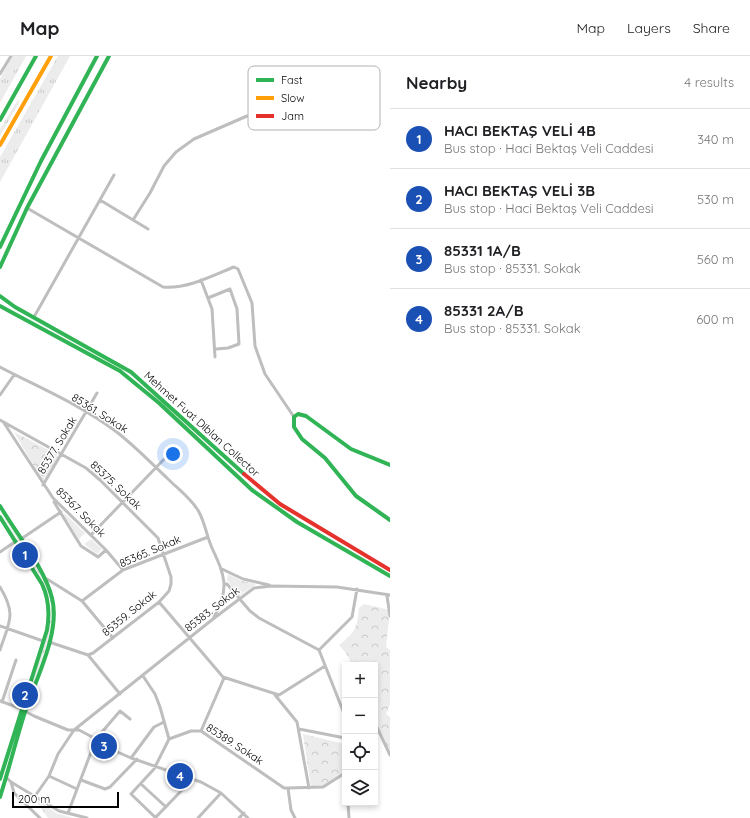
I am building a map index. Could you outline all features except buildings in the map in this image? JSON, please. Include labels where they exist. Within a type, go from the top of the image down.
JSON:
[{"type":"main road","points":[[0,120],[36,56]]},
{"type":"main road","points":[[0,145],[51,56]]},
{"type":"main road","points":[[0,247],[41,161],[97,56]]},
{"type":"main road","points":[[0,267],[27,208],[109,56]]},
{"type":"main road","name":"Mehmet Fuat Diblan Collector","points":[[0,296],[131,372],[268,494],[301,518],[390,570]]},
{"type":"main road","name":"Mehmet Fuat Diblan Collector","points":[[0,306],[120,371],[148,393],[252,490],[297,522],[390,576]]},
{"type":"main road","points":[[390,465],[351,449],[306,416],[298,414],[294,417],[294,427],[302,439],[325,458],[356,496],[390,520]]},
{"type":"main road","points":[[0,506],[45,579],[54,602],[54,620],[49,642],[25,712],[0,797]]},
{"type":"main road","points":[[0,517],[16,541],[47,595],[50,606],[49,619],[43,641],[2,767],[0,779]]},
{"type":"street","points":[[0,74],[11,56]]},
{"type":"street","points":[[133,220],[150,193],[164,166],[176,152],[194,139],[248,116]]},
{"type":"street","points":[[34,317],[114,175]]},
{"type":"street","points":[[100,200],[148,229]]},
{"type":"street","points":[[27,208],[163,287],[174,288],[201,280],[234,267],[238,269],[252,303],[255,346],[265,374],[294,417]]},
{"type":"street","points":[[201,280],[212,309],[216,349],[215,358]]},
{"type":"street","points":[[208,298],[230,289],[237,309],[239,344],[228,348],[216,349]]},
{"type":"street","name":"85361. Sokak","points":[[0,367],[86,412],[131,443],[199,511],[208,537],[222,568],[224,584],[222,603],[213,619]]},
{"type":"street","points":[[0,395],[14,375]]},
{"type":"street","name":"85377. Sokak","points":[[43,485],[97,393]]},
{"type":"street","name":"85375. Sokak","points":[[0,420],[86,468],[158,538],[163,555]]},
{"type":"street","name":"85367. Sokak","points":[[4,423],[52,498],[106,550],[123,570]]},
{"type":"street","points":[[91,535],[171,452]]},
{"type":"street","points":[[52,498],[81,546],[98,557],[106,550]]},
{"type":"street","points":[[21,539],[64,510]]},
{"type":"street","name":"85365. Sokak","points":[[82,600],[123,570],[208,537]]},
{"type":"street","points":[[0,552],[16,541]]},
{"type":"street","name":"85359. Sokak","points":[[88,655],[113,638],[159,602],[169,591],[171,578],[163,555]]},
{"type":"street","points":[[222,568],[243,579],[271,586]]},
{"type":"street","points":[[45,579],[48,578],[82,600],[113,638]]},
{"type":"street","points":[[224,584],[226,584],[259,618],[319,650],[342,708]]},
{"type":"street","name":"85383. Sokak","points":[[35,796],[49,776],[58,754],[74,730],[254,588],[271,586],[322,586],[357,589],[388,595]]},
{"type":"street","points":[[0,587],[9,602],[11,612],[0,650]]},
{"type":"street","points":[[319,650],[352,617],[357,589]]},
{"type":"street","points":[[388,595],[390,616]]},
{"type":"street","points":[[159,602],[224,678],[279,696],[325,666]]},
{"type":"street","points":[[0,626],[43,641]]},
{"type":"street","points":[[49,642],[88,655],[120,694]]},
{"type":"street","points":[[16,660],[1,702],[21,708],[25,712],[68,730],[79,730],[96,738],[104,746],[131,758],[189,778],[221,793],[248,818]]},
{"type":"street","points":[[143,676],[155,694],[169,739],[155,766],[131,794],[156,818],[184,788],[189,778]]},
{"type":"street","points":[[201,731],[224,678]]},
{"type":"street","points":[[274,694],[297,722],[310,788]]},
{"type":"street","points":[[68,814],[96,738],[120,711],[130,719]]},
{"type":"street","points":[[131,758],[154,727],[164,722]]},
{"type":"street","points":[[299,729],[342,737]]},
{"type":"street","points":[[378,729],[390,755]]},
{"type":"street","name":"85389. Sokak","points":[[169,739],[191,731],[201,731],[284,788],[288,788]]},
{"type":"street","points":[[81,780],[105,788],[110,787],[137,759]]},
{"type":"street","points":[[295,818],[290,810],[288,788],[323,787],[342,774]]},
{"type":"street","points":[[49,776],[77,789]]},
{"type":"street","points":[[6,777],[11,782],[51,806],[68,814],[87,818]]},
{"type":"street","points":[[11,782],[14,793],[40,818]]},
{"type":"street","points":[[141,784],[166,807]]},
{"type":"street","points":[[198,818],[221,793]]},
{"type":"street","points":[[348,806],[349,818]]},
{"type":"street","points":[[239,818],[244,813]]},
{"type":"green space","points":[[12,56],[26,56],[0,103],[0,79]]},
{"type":"green space","points":[[58,56],[70,56],[0,182],[0,157]]},
{"type":"green space","points":[[18,100],[20,101],[0,136],[0,129]]},
{"type":"green space","points":[[14,432],[56,454],[58,457],[43,481]]},
{"type":"green space","points":[[0,511],[38,569],[50,593],[52,604],[51,628],[48,641],[25,705],[51,619],[51,603],[44,583]]},
{"type":"green space","points":[[65,514],[85,533],[79,539],[64,515]]},
{"type":"green space","points":[[91,539],[102,549],[97,554],[84,544]]},
{"type":"green space","points":[[228,574],[242,581],[256,584],[239,596],[227,580]]},
{"type":"green space","points":[[364,604],[390,610],[386,647],[390,650],[390,704],[386,714],[390,717],[390,753],[378,726],[378,662],[350,662],[346,653],[339,645],[349,637],[354,630],[359,608]]},
{"type":"green space","points":[[303,734],[342,743],[342,773],[322,786],[311,787]]},
{"type":"green space","points":[[40,801],[56,813],[73,818],[48,818],[37,802]]},
{"type":"traffic: fast","points":[[0,120],[36,56]]},
{"type":"traffic: fast","points":[[0,247],[41,161],[97,56]]},
{"type":"traffic: fast","points":[[0,267],[27,208],[109,56]]},
{"type":"traffic: fast","points":[[0,296],[15,307],[131,372],[244,474]]},
{"type":"traffic: fast","points":[[0,306],[120,371],[159,403],[252,490],[297,522],[390,576]]},
{"type":"traffic: fast","points":[[390,465],[351,449],[306,416],[298,414],[294,417],[294,427],[302,439],[325,458],[356,496],[390,520]]},
{"type":"traffic: fast","points":[[0,506],[37,563],[52,598],[54,612],[53,626],[46,656],[25,712],[0,797]]},
{"type":"traffic: fast","points":[[0,517],[42,584],[46,595],[49,612],[47,630],[0,779]]},
{"type":"traffic: slow","points":[[0,145],[51,56]]},
{"type":"traffic: jam","points":[[244,474],[280,504],[390,570]]},
{"type":"place","name":"HACI BEKTAŞ VELİ 4B","points":[[25,555]]},
{"type":"place","name":"HACI BEKTAŞ VELİ 3B","points":[[25,695]]},
{"type":"place","name":"85331 1A/B","points":[[104,746]]},
{"type":"place","name":"85331 2A/B","points":[[180,776]]}]
